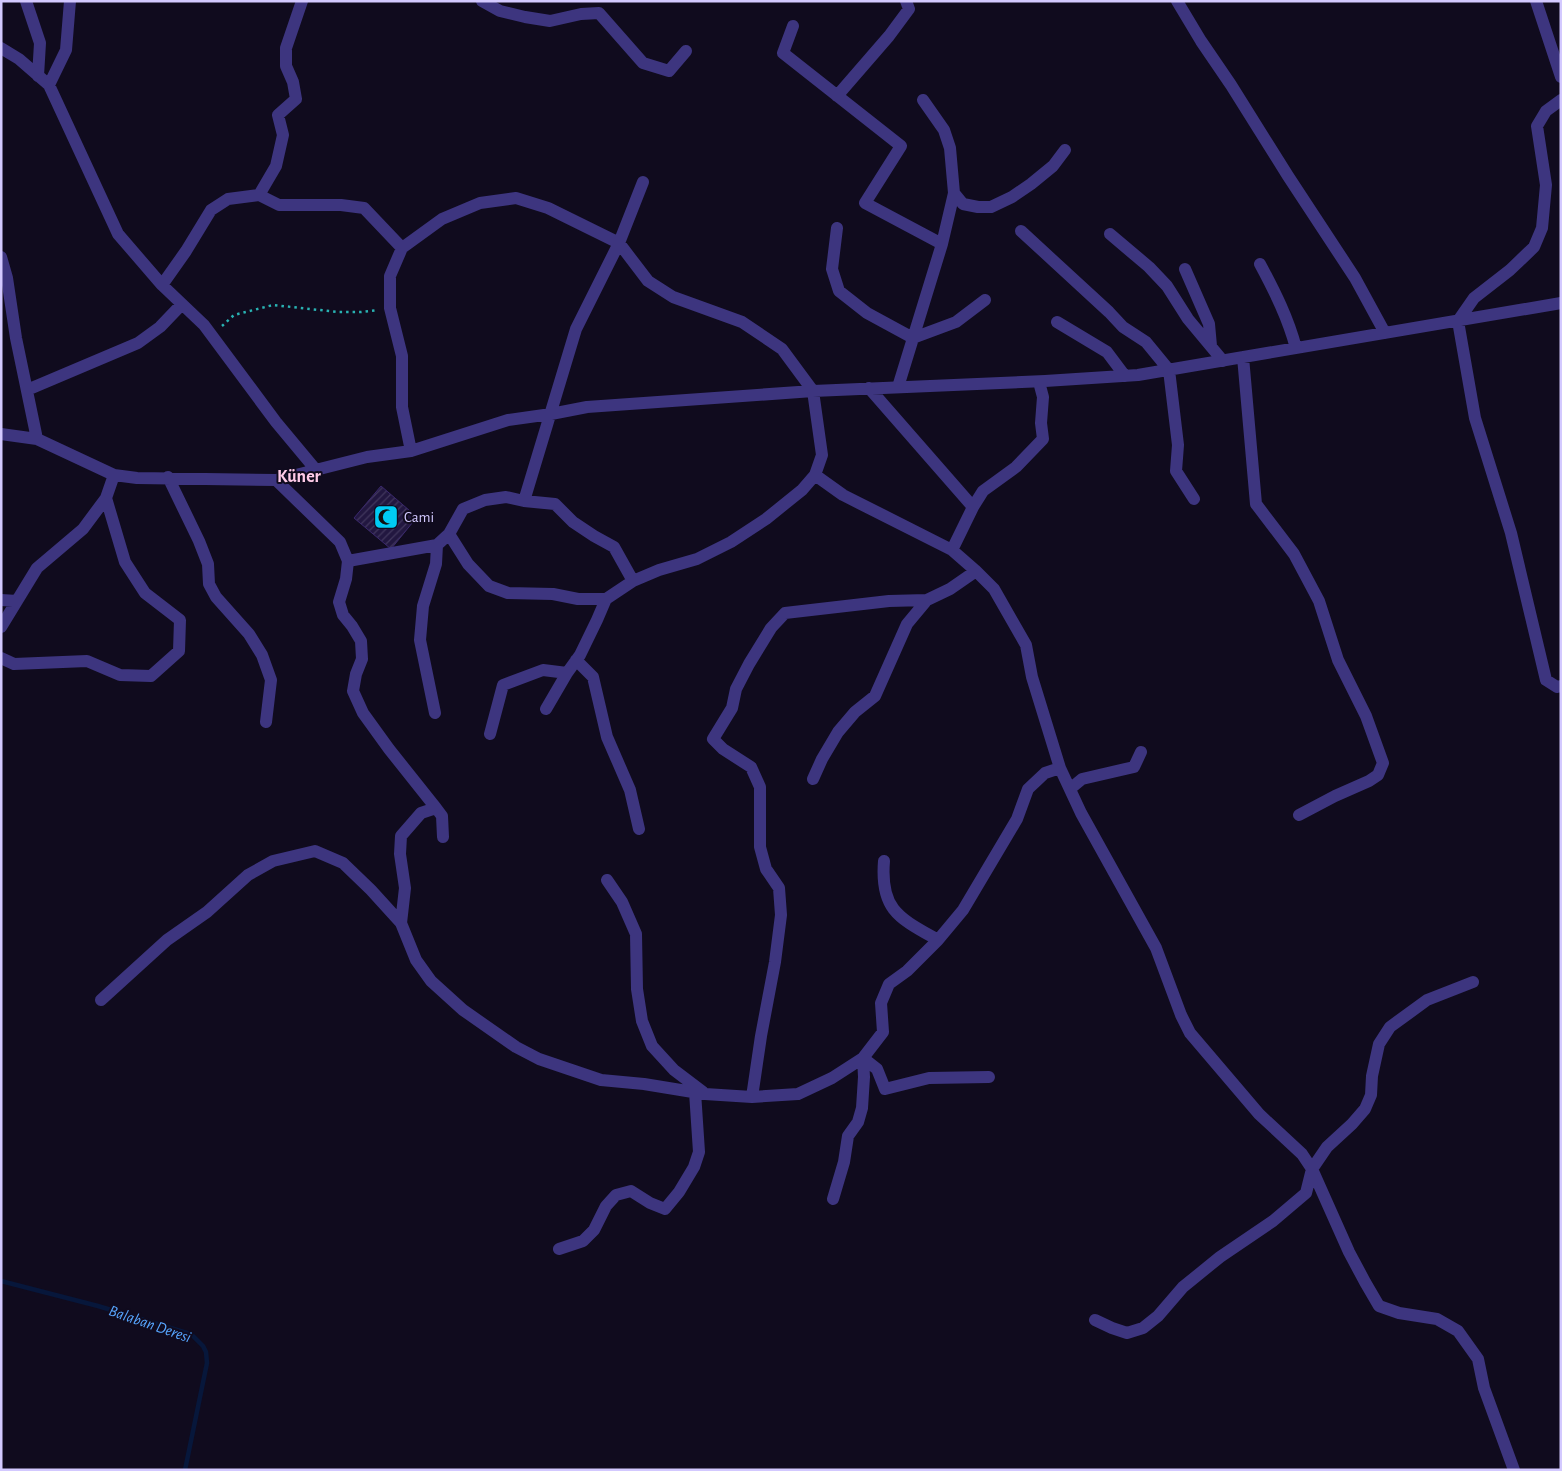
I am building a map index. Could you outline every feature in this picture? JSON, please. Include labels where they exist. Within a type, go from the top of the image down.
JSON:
[{"type":"street","points":[[26,1],[40,43],[38,76]]},
{"type":"street","points":[[49,85],[66,50],[70,1]]},
{"type":"street","points":[[259,195],[276,166],[283,135],[278,115],[296,99],[286,66],[286,48],[302,1]]},
{"type":"street","points":[[482,1],[500,11],[550,21],[581,14],[600,7],[643,63],[669,71],[686,51]]},
{"type":"street","points":[[837,96],[910,9],[906,1]]},
{"type":"street","points":[[1177,1],[1355,278],[1385,333]]},
{"type":"street","points":[[1536,1],[1561,76]]},
{"type":"street","points":[[792,26],[783,53],[901,146],[865,203],[942,244]]},
{"type":"street","points":[[1,48],[20,59],[49,85],[118,234],[162,285],[204,325],[276,422],[316,470]]},
{"type":"street","points":[[898,387],[942,244],[954,193],[950,148],[944,130],[924,100]]},
{"type":"street","points":[[1561,100],[1546,111],[1537,126],[1546,185],[1542,228],[1534,247],[1510,270],[1474,298],[1458,321],[1475,418],[1511,533],[1546,680],[1557,687],[1561,686]]},
{"type":"street","points":[[954,193],[963,204],[992,207],[1012,197],[1031,184],[1054,166],[1065,150]]},
{"type":"street","points":[[524,501],[576,329],[619,243],[643,182]]},
{"type":"street","points":[[162,285],[211,210],[228,199],[259,195],[279,205],[364,208],[402,248]]},
{"type":"street","points":[[411,451],[402,407],[402,356],[390,308],[390,276],[402,248],[442,219],[480,203],[516,198],[548,208],[619,243],[648,281],[673,296],[742,322],[782,349],[813,390],[822,455],[815,475],[802,490],[766,519],[731,542],[697,559],[659,570],[633,581],[606,599],[580,655],[546,709]]},
{"type":"street","points":[[837,228],[832,269],[838,291],[868,313],[913,338],[956,322],[985,300]]},
{"type":"street","points":[[1021,231],[1123,327],[1146,342],[1169,370],[1178,445],[1176,471],[1194,499]]},
{"type":"street","points":[[1110,234],[1149,267],[1167,286],[1188,318],[1223,361]]},
{"type":"street","points":[[1,257],[7,278],[16,338],[37,439]]},
{"type":"street","points":[[1260,264],[1276,292],[1296,348]]},
{"type":"street","points":[[1185,269],[1209,324],[1211,346]]},
{"type":"street","points":[[1,434],[37,439],[114,475],[136,478],[276,480],[367,457],[411,451],[508,420],[587,407],[813,390],[1038,382],[1125,376],[1243,358],[1561,303]]},
{"type":"street","points":[[27,390],[138,342],[160,327],[182,304]]},
{"type":"street","points":[[1057,322],[1107,352],[1125,376]]},
{"type":"street","points":[[1243,358],[1256,504],[1294,554],[1319,601],[1338,660],[1366,716],[1384,763],[1378,775],[1369,781],[1299,815]]},
{"type":"street","points":[[952,550],[973,507],[984,490],[1016,467],[1043,439],[1041,423],[1043,397],[1038,382]]},
{"type":"street","points":[[869,388],[973,507]]},
{"type":"street","points":[[1,627],[37,568],[83,529],[106,498],[114,475]]},
{"type":"street","points":[[815,475],[843,495],[952,550],[994,589],[1026,646],[1032,677],[1060,768],[1081,813],[1156,948],[1181,1015],[1190,1033],[1259,1114],[1302,1154],[1312,1169],[1364,1282],[1379,1306],[1399,1313],[1437,1319],[1458,1332],[1478,1359],[1484,1388],[1514,1470]]},
{"type":"street","points":[[168,477],[208,564],[209,584],[216,597],[249,634],[262,655],[271,680],[266,722]]},
{"type":"street","points":[[276,480],[340,542],[348,561],[346,579],[339,602],[343,615],[361,641],[362,660],[356,674],[353,691],[363,713],[442,816],[443,837]]},
{"type":"street","points":[[348,561],[436,545],[449,534],[463,509],[485,500],[506,497],[555,504],[573,522],[614,547],[633,581]]},
{"type":"street","points":[[1,658],[14,664],[87,661],[120,674],[151,676],[179,651],[180,620],[144,593],[125,562],[106,498]]},
{"type":"street","points":[[449,534],[468,564],[489,586],[508,594],[553,594],[578,599],[606,599]]},
{"type":"street","points":[[435,713],[420,640],[424,606],[436,564],[436,545]]},
{"type":"street","points":[[752,1097],[782,915],[779,888],[766,869],[760,847],[760,787],[751,767],[723,749],[713,738],[732,708],[736,690],[749,664],[771,628],[785,613],[889,601],[927,600],[950,589],[976,571]]},
{"type":"street","points":[[1,600],[17,601]]},
{"type":"street","points":[[813,779],[838,732],[855,712],[875,696],[907,624],[927,600]]},
{"type":"street","points":[[576,660],[593,677],[607,737],[630,790],[639,829]]},
{"type":"street","points":[[490,734],[503,685],[543,670],[567,673]]},
{"type":"street","points":[[1070,789],[1082,780],[1134,768],[1141,752]]},
{"type":"street","points":[[100,1000],[167,940],[207,912],[248,875],[273,861],[315,851],[343,863],[401,924],[416,960],[431,982],[463,1010],[516,1047],[539,1059],[601,1080],[644,1084],[700,1093],[752,1097],[798,1094],[832,1078],[863,1058],[883,1032],[881,1003],[889,984],[907,971],[938,940],[963,910],[1016,819],[1028,788],[1045,773],[1060,768]]},
{"type":"street","points":[[401,924],[405,888],[400,854],[402,836],[421,814],[436,808]]},
{"type":"street","points":[[884,861],[882,879],[886,898],[895,912],[907,922],[938,940]]},
{"type":"street","points":[[559,1249],[583,1241],[594,1230],[606,1206],[616,1195],[630,1191],[650,1203],[665,1209],[679,1192],[694,1167],[699,1152],[700,1093],[674,1070],[652,1046],[642,1021],[637,989],[636,934],[622,902],[606,880]]},
{"type":"street","points":[[1094,1320],[1127,1333],[1143,1328],[1158,1316],[1183,1287],[1220,1257],[1273,1221],[1306,1193],[1312,1169],[1327,1147],[1365,1109],[1371,1095],[1372,1076],[1379,1044],[1390,1027],[1428,1000],[1473,982]]},
{"type":"street","points":[[863,1058],[877,1069],[885,1089],[929,1078],[989,1078]]},
{"type":"street","points":[[833,1199],[844,1162],[848,1136],[858,1122],[862,1108],[863,1058]]},
{"type":"path","points":[[211,335],[234,315],[273,305],[338,312],[361,312],[390,308]]},
{"type":"building","name":"Cami","points":[[381,486],[417,517],[391,549],[354,518]]},
{"type":"waterway","name":"Balaban Deresi","points":[[1,1281],[98,1306],[187,1333],[203,1346],[206,1352],[207,1363],[185,1470]]},
{"type":"place","name":"Cami","points":[[386,517]]},
{"type":"district","name":"Küner","points":[[299,477]]}]
